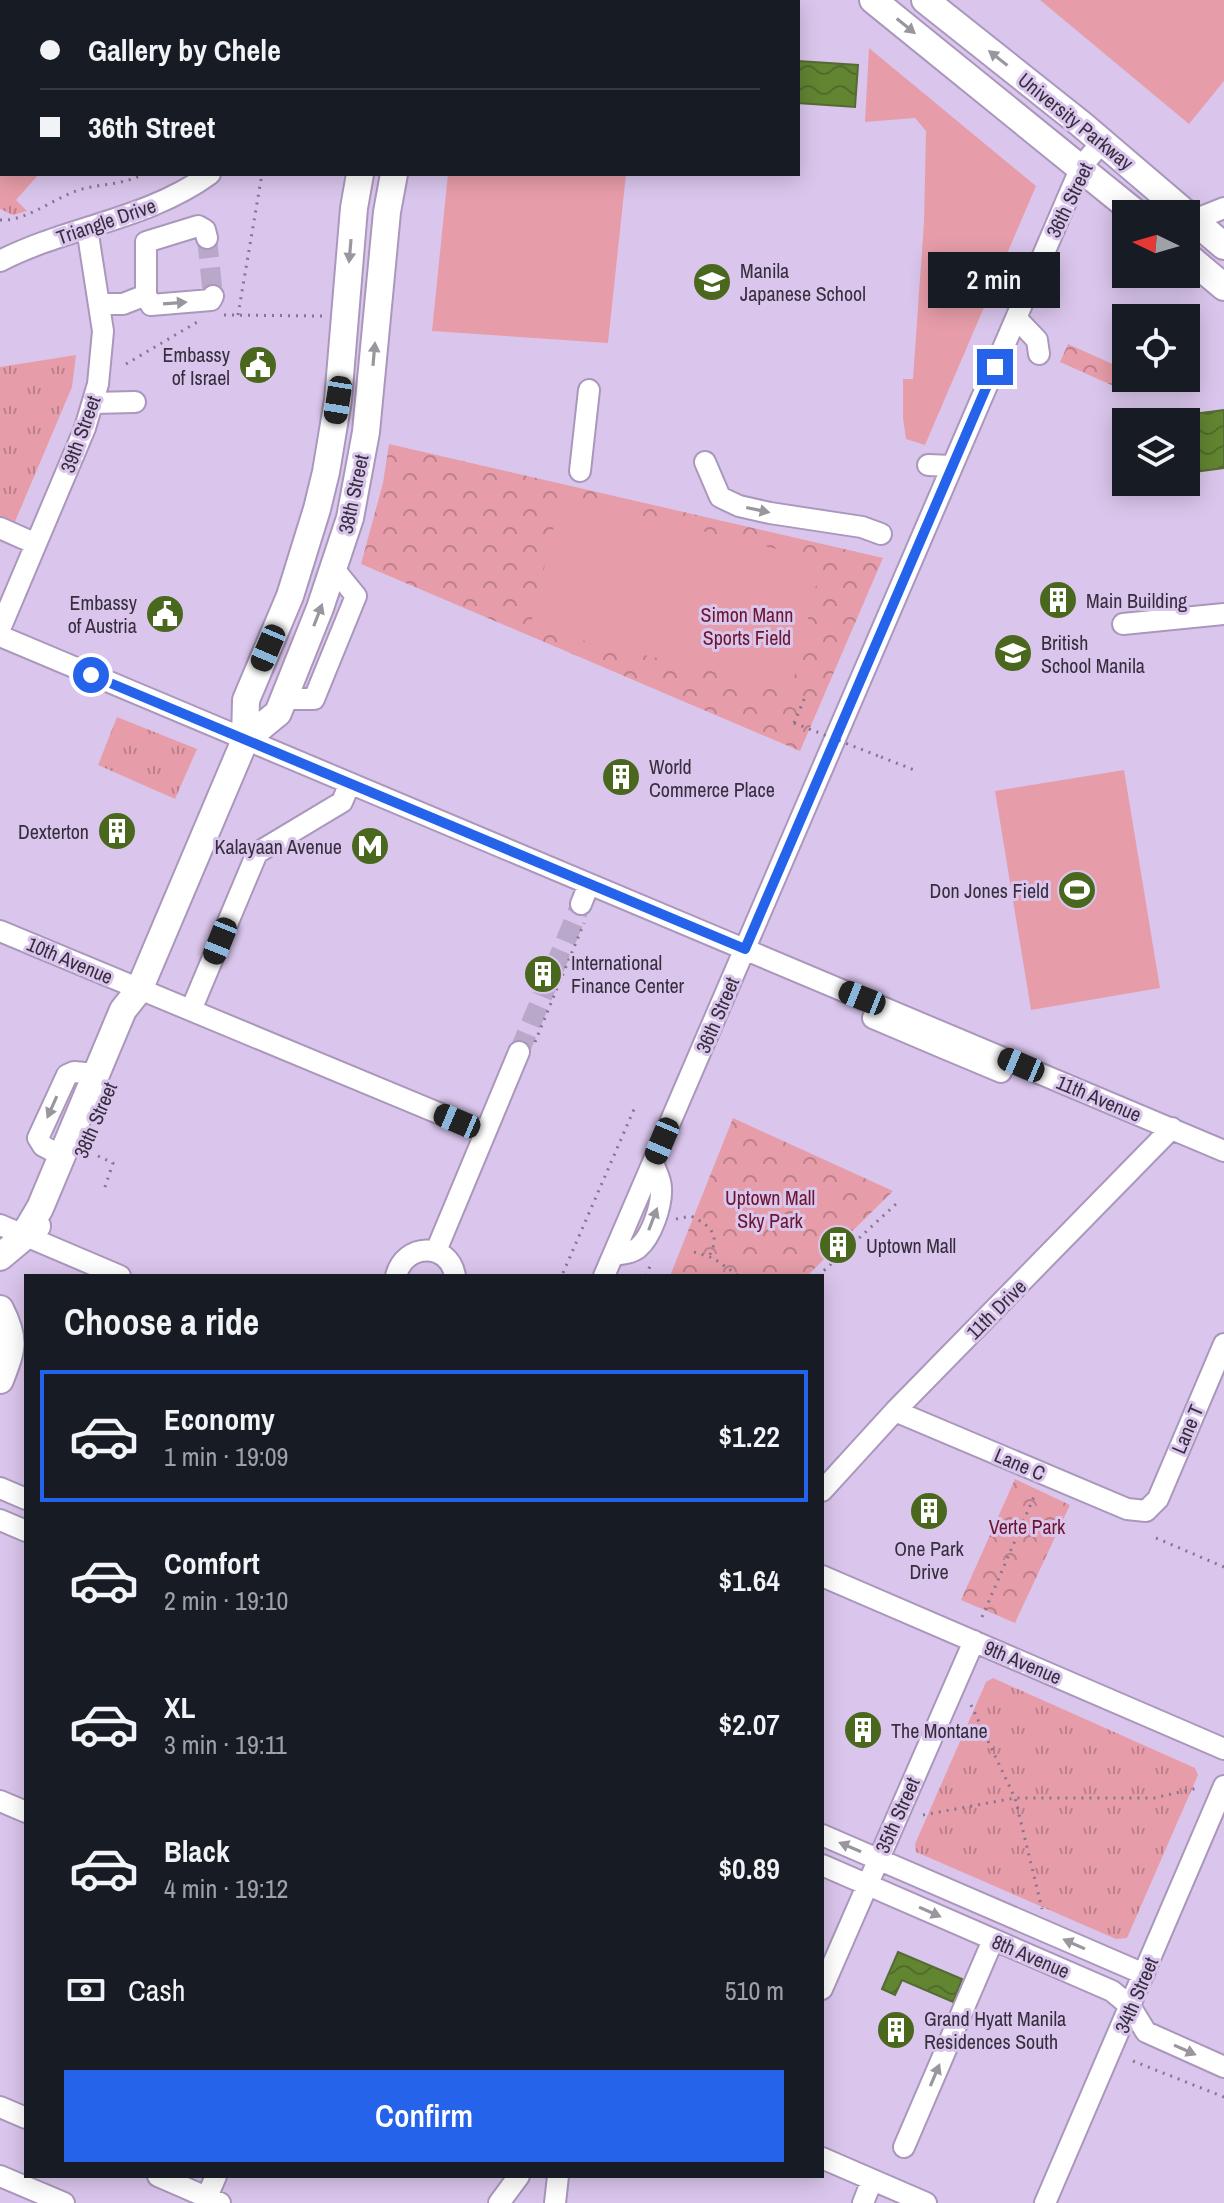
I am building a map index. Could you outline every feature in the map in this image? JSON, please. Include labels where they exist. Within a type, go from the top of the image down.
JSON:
[{"type":"main road","name":"University Parkway","points":[[873,0],[1120,200]]},
{"type":"main road","name":"University Parkway","points":[[925,0],[1170,200]]},
{"type":"main road","name":"38th Street","points":[[24,1235],[40,1208],[123,1010],[139,990],[245,740],[246,700],[290,596],[326,472],[338,400],[354,208],[360,176]]},
{"type":"main road","name":"38th Street","points":[[245,740],[278,713],[334,569],[350,518],[366,432],[387,212],[394,176]]},
{"type":"main road","name":"University Parkway","points":[[1200,225],[1224,246]]},
{"type":"main road","points":[[1200,267],[1224,287]]},
{"type":"main road","name":"38th Street","points":[[0,1257],[54,1214],[139,1017],[139,990]]},
{"type":"main road","points":[[0,1309],[9,1326],[13,1346],[0,1380]]},
{"type":"street","name":"36th Street","points":[[605,1274],[1081,167],[1102,142]]},
{"type":"street","name":"Triangle Drive","points":[[0,261],[30,247],[146,209],[179,194],[207,176]]},
{"type":"street","points":[[1200,218],[1224,208]]},
{"type":"street","points":[[207,238],[205,230],[198,226],[146,242],[146,295],[151,305],[211,300],[216,305]]},
{"type":"street","name":"39th Street","points":[[0,629],[93,403],[102,358],[103,331],[87,228]]},
{"type":"street","points":[[99,304],[123,304],[146,295]]},
{"type":"street","points":[[1016,318],[1037,340],[1039,354]]},
{"type":"street","points":[[580,471],[589,390]]},
{"type":"street","points":[[93,403],[135,402]]},
{"type":"street","points":[[705,462],[720,497],[739,506],[871,530]]},
{"type":"street","points":[[928,465],[952,466]]},
{"type":"street","points":[[0,528],[36,544]]},
{"type":"street","points":[[1123,624],[1224,614]]},
{"type":"street","name":"11th Avenue","points":[[0,636],[862,998],[949,1043],[1224,1151]]},
{"type":"street","points":[[191,1010],[257,853],[342,802],[350,783]]},
{"type":"street","points":[[582,914],[589,884]]},
{"type":"street","name":"10th Avenue","points":[[0,931],[191,1010],[215,1011],[484,1132]]},
{"type":"street","points":[[803,973],[798,986],[830,999]]},
{"type":"street","points":[[949,1043],[1001,1072]]},
{"type":"street","points":[[436,1251],[484,1132],[525,1052]]},
{"type":"street","name":"11th Drive","points":[[824,1489],[895,1411],[1172,1128]]},
{"type":"street","points":[[0,1225],[115,1274]]},
{"type":"street","points":[[397,1274],[399,1266],[411,1253],[419,1250],[436,1251],[450,1262],[454,1274]]},
{"type":"street","name":"Lane T","points":[[1146,1511],[1158,1499],[1224,1344]]},
{"type":"street","name":"Lane C","points":[[895,1411],[957,1446],[1127,1509],[1146,1511]]},
{"type":"street","points":[[0,1488],[24,1498]]},
{"type":"street","points":[[0,1520],[24,1530]]},
{"type":"street","name":"9th Avenue","points":[[824,1577],[1224,1749]]},
{"type":"street","name":"35th Street","points":[[824,1979],[829,1953],[867,1884],[974,1641]]},
{"type":"street","name":"34th Street","points":[[1045,2203],[1224,1786]]},
{"type":"street","points":[[0,1801],[24,1811]]},
{"type":"street","name":"8th Avenue","points":[[824,1836],[1144,1974]]},
{"type":"street","name":"8th Avenue","points":[[824,1866],[1112,1991],[1130,2006],[1146,2032],[1224,2067]]},
{"type":"street","points":[[904,2147],[993,1940]]},
{"type":"street","points":[[0,2107],[24,2117]]},
{"type":"street","points":[[824,2159],[926,2203]]},
{"type":"street","points":[[0,2176],[64,2203]]},
{"type":"street","points":[[163,2178],[213,2200],[216,2178]]},
{"type":"street","points":[[499,2203],[518,2178]]},
{"type":"street","points":[[555,2203],[558,2178]]},
{"type":"street","points":[[863,2203],[872,2180]]},
{"type":"path","points":[[0,220],[13,221],[78,190],[129,182],[140,176]]},
{"type":"path","points":[[238,315],[262,176]]},
{"type":"path","points":[[216,305],[238,315],[328,316]]},
{"type":"path","points":[[126,364],[209,315],[195,316]]},
{"type":"path","points":[[806,695],[794,723],[917,771]]},
{"type":"path","points":[[525,1052],[582,914]]},
{"type":"path","points":[[563,1273],[635,1107]]},
{"type":"path","points":[[98,1156],[113,1163],[104,1190]]},
{"type":"path","points":[[820,1274],[896,1204]]},
{"type":"path","points":[[668,1220],[691,1216],[705,1225],[715,1237],[715,1245],[709,1256]]},
{"type":"path","points":[[694,1252],[709,1256],[736,1274]]},
{"type":"path","points":[[982,1617],[1038,1487]]},
{"type":"path","points":[[1156,1538],[1224,1567]]},
{"type":"path","points":[[971,1705],[1015,1798],[1043,1913]]},
{"type":"path","points":[[923,1815],[1015,1798],[1154,1798],[1198,1788]]},
{"type":"path","points":[[1133,2061],[1224,2097]]},
{"type":"green space","points":[[1040,0],[1224,0],[1224,81],[1189,124]]},
{"type":"green space","points":[[869,48],[1036,186],[925,445],[906,439],[903,379],[913,379],[924,222],[926,131],[915,118],[865,122]]},
{"type":"green space","points":[[0,176],[37,176],[16,200],[27,211],[13,215],[0,209]]},
{"type":"green space","points":[[448,176],[626,176],[608,343],[432,331]]},
{"type":"green space","points":[[1068,344],[1112,364],[1112,385],[1060,362]]},
{"type":"green space","points":[[76,355],[72,387],[14,524],[0,517],[0,367]]},
{"type":"green space","name":"Simon Mann Sports Field","points":[[389,444],[883,558],[800,751],[361,564],[383,483]]},
{"type":"green space","points":[[561,497],[822,560],[791,690],[530,628]]},
{"type":"green space","points":[[117,717],[197,749],[175,799],[98,765]]},
{"type":"green space","name":"Don Jones Field","points":[[1124,770],[1160,988],[1031,1010],[995,791]]},
{"type":"green space","name":"Uptown Mall Sky Park","points":[[733,1118],[893,1191],[809,1274],[671,1274]]},
{"type":"green space","name":"Verte Park","points":[[1015,1479],[1070,1505],[1015,1623],[961,1600]]},
{"type":"green space","points":[[993,1678],[1195,1768],[1198,1775],[1127,1938],[1116,1939],[916,1852],[915,1844],[986,1682]]},
{"type":"water","points":[[800,61],[858,65],[855,107],[800,103]]},
{"type":"water","points":[[1224,410],[1224,468],[1200,471],[1200,413]]},
{"type":"water","points":[[898,1952],[962,1979],[953,2002],[902,1980],[895,1995],[882,1989]]},
{"type":"tunnel","points":[[207,238],[213,296]]},
{"type":"tunnel","points":[[519,1052],[581,904]]},
{"type":"place","name":"Manila Japanese School","points":[[712,282]]},
{"type":"place","name":"Embassy of Israel","points":[[258,365]]},
{"type":"place","name":"Main Building","points":[[1058,600]]},
{"type":"place","name":"Embassy of Austria","points":[[165,614]]},
{"type":"place","name":"British School Manila","points":[[1013,653]]},
{"type":"place","name":"World Commerce Place","points":[[621,777]]},
{"type":"place","name":"Dexterton","points":[[117,831]]},
{"type":"place","name":"Kalayaan Avenue","points":[[370,846]]},
{"type":"place","name":"Don Jones Field","points":[[1077,890]]},
{"type":"place","name":"International Finance Center","points":[[543,974]]},
{"type":"place","name":"Uptown Mall","points":[[838,1245]]},
{"type":"place","name":"One Park Drive","points":[[929,1511]]},
{"type":"place","name":"The Montane","points":[[863,1730]]},
{"type":"place","name":"Grand Hyatt Manila Residences South","points":[[896,2030]]},
{"type":"route","points":[[91,675],[745,949],[995,367]]}]
